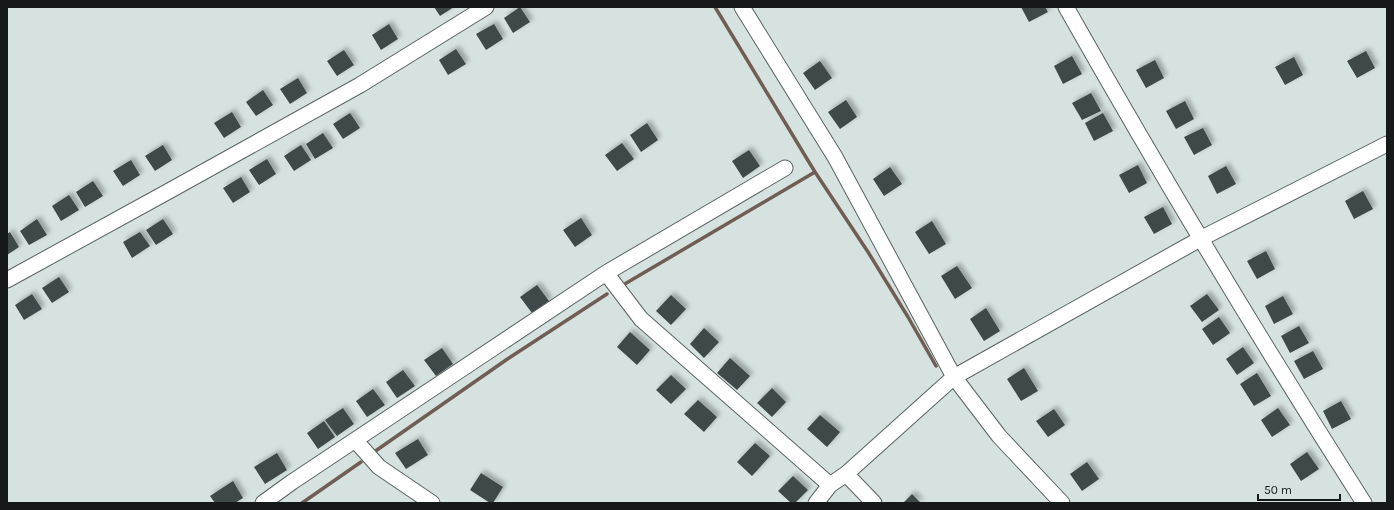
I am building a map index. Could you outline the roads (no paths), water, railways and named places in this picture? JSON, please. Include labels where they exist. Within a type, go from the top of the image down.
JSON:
[{"type":"street","points":[[7,280],[360,85],[486,7]]},
{"type":"street","points":[[742,7],[835,157],[954,377],[999,436],[1062,503]]},
{"type":"street","points":[[1066,7],[1200,239],[1292,390],[1364,503]]},
{"type":"street","points":[[816,503],[830,485],[846,474],[954,377],[1200,239],[1387,144]]},
{"type":"street","points":[[263,503],[606,273],[785,168]]},
{"type":"street","points":[[606,273],[641,320],[830,485]]},
{"type":"street","points":[[355,440],[380,467],[432,503]]},
{"type":"street","points":[[846,474],[874,503]]},
{"type":"waterway","points":[[715,7],[815,172],[868,252],[936,366]]},
{"type":"waterway","points":[[623,285],[815,172]]},
{"type":"waterway","points":[[374,452],[506,360],[607,294]]},
{"type":"waterway","points":[[302,503],[361,462]]}]
